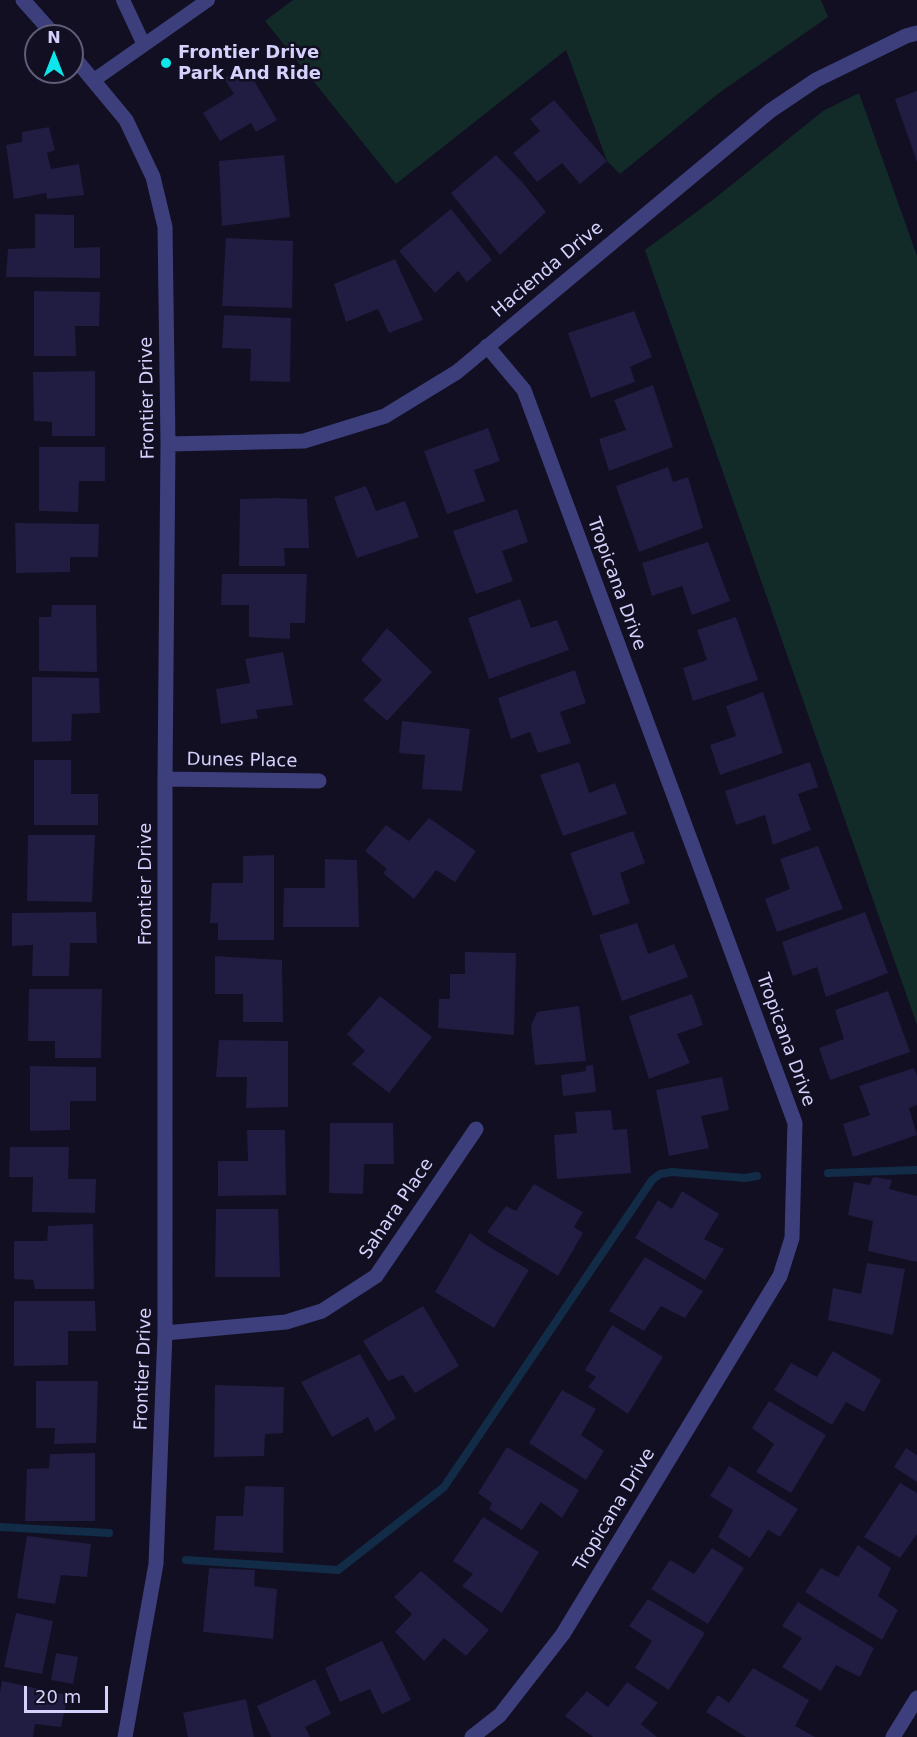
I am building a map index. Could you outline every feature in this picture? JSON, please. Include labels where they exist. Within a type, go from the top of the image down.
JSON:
[{"type":"street","points":[[23,0],[44,24]]},
{"type":"street","name":"Hacienda Drive","points":[[168,444],[304,441],[385,416],[457,372],[770,111],[816,80],[906,36],[917,33]]},
{"type":"street","name":"Frontier Drive","points":[[84,69],[126,120],[153,177],[165,227],[168,444],[165,779],[165,1333],[156,1564],[125,1737]]},
{"type":"street","name":"Tropicana Drive","points":[[472,1737],[500,1714],[563,1634],[780,1276],[792,1238],[795,1123],[524,390],[487,346]]},
{"type":"street","name":"Dunes Place","points":[[165,779],[319,781]]},
{"type":"street","name":"Sahara Place","points":[[165,1333],[286,1322],[321,1311],[358,1288],[376,1276],[476,1129]]},
{"type":"street","points":[[893,1737],[917,1698]]},
{"type":"lane","points":[[123,0],[144,45]]},
{"type":"lane","points":[[94,80],[208,0]]},
{"type":"green space","points":[[293,0],[821,0],[828,17],[719,93],[620,174],[607,161],[566,50],[396,184],[265,21]]},
{"type":"green space","points":[[859,93],[917,256],[917,1025],[645,250],[714,199],[823,111]]},
{"type":"building","points":[[246,67],[277,120],[256,132],[251,123],[220,141],[203,113],[234,94],[224,78]]},
{"type":"building","points":[[917,91],[917,162],[895,99]]},
{"type":"building","points":[[554,100],[607,161],[580,184],[562,163],[537,182],[513,153],[540,131],[530,119]]},
{"type":"building","points":[[49,127],[55,150],[47,153],[51,169],[79,164],[84,195],[47,199],[46,193],[14,199],[6,145],[22,142],[22,132]]},
{"type":"building","points":[[284,155],[290,217],[222,226],[219,161]]},
{"type":"building","points":[[496,155],[523,183],[546,212],[500,255],[451,193]]},
{"type":"building","points":[[451,209],[492,260],[467,282],[458,271],[435,293],[399,251]]},
{"type":"building","points":[[35,214],[74,215],[74,248],[100,247],[100,278],[6,277],[8,249],[35,248]]},
{"type":"building","points":[[226,238],[293,241],[292,308],[222,306]]},
{"type":"building","points":[[395,259],[423,320],[389,333],[378,309],[346,322],[334,284]]},
{"type":"building","points":[[34,291],[100,292],[99,326],[75,326],[76,356],[34,356]]},
{"type":"building","points":[[634,311],[652,357],[630,367],[635,382],[591,398],[568,333]]},
{"type":"building","points":[[224,315],[291,318],[290,382],[250,381],[251,349],[222,348]]},
{"type":"building","points":[[95,371],[95,436],[52,436],[52,422],[34,421],[33,372]]},
{"type":"building","points":[[653,385],[673,447],[609,471],[599,439],[626,430],[614,400]]},
{"type":"building","points":[[488,428],[500,461],[474,470],[485,501],[447,514],[424,451]]},
{"type":"building","points":[[39,447],[105,447],[105,481],[79,481],[78,512],[39,511]]},
{"type":"building","points":[[668,467],[673,482],[688,477],[703,528],[639,552],[616,486]]},
{"type":"building","points":[[366,486],[376,511],[405,501],[419,537],[357,558],[334,497]]},
{"type":"building","points":[[240,499],[307,499],[309,548],[284,548],[285,566],[239,566]]},
{"type":"building","points":[[517,509],[528,542],[502,551],[513,581],[476,594],[453,531]]},
{"type":"building","points":[[15,523],[99,524],[98,557],[70,557],[70,572],[16,573]]},
{"type":"building","points":[[708,542],[730,601],[692,615],[682,586],[652,596],[642,563]]},
{"type":"building","points":[[222,574],[307,574],[305,623],[290,623],[290,639],[249,637],[249,605],[221,605]]},
{"type":"building","points":[[520,599],[531,628],[557,620],[569,650],[489,679],[468,618]]},
{"type":"building","points":[[52,605],[96,605],[97,672],[39,671],[39,617],[51,617]]},
{"type":"building","points":[[736,617],[758,680],[693,701],[683,668],[707,660],[697,630]]},
{"type":"building","points":[[387,628],[432,672],[387,721],[363,700],[382,680],[361,660]]},
{"type":"building","points":[[283,652],[293,705],[256,710],[258,718],[221,724],[216,689],[250,683],[245,659]]},
{"type":"building","points":[[575,670],[586,703],[560,712],[571,743],[538,753],[530,732],[511,739],[498,698]]},
{"type":"building","points":[[32,677],[99,678],[100,713],[72,714],[71,741],[32,742]]},
{"type":"building","points":[[763,692],[783,753],[720,775],[710,745],[736,736],[726,706]]},
{"type":"building","points":[[402,721],[470,729],[462,791],[422,789],[425,755],[399,753]]},
{"type":"building","points":[[34,760],[71,760],[71,794],[98,794],[98,825],[34,825]]},
{"type":"building","points":[[579,762],[589,793],[615,783],[627,814],[563,836],[540,775]]},
{"type":"building","points":[[810,762],[818,787],[798,794],[811,830],[773,845],[765,815],[736,825],[725,791]]},
{"type":"building","points":[[429,818],[476,851],[455,882],[436,870],[414,899],[383,873],[387,869],[365,851],[386,825],[409,841]]},
{"type":"building","points":[[633,831],[645,863],[620,873],[630,903],[593,916],[570,853]]},
{"type":"building","points":[[28,835],[95,835],[92,902],[27,901]]},
{"type":"building","points":[[818,846],[843,909],[777,932],[765,899],[790,889],[780,859]]},
{"type":"building","points":[[274,855],[274,940],[218,940],[218,923],[210,923],[212,883],[243,883],[243,856]]},
{"type":"building","points":[[325,859],[357,860],[359,927],[283,927],[284,888],[325,888]]},
{"type":"building","points":[[96,912],[97,943],[70,943],[69,976],[32,976],[33,945],[12,946],[12,913]]},
{"type":"building","points":[[865,912],[888,973],[826,997],[817,967],[793,976],[782,942]]},
{"type":"building","points":[[637,923],[648,954],[674,944],[688,977],[622,1001],[599,935]]},
{"type":"building","points":[[465,952],[516,953],[514,1035],[438,1028],[439,999],[450,999],[450,974],[465,974]]},
{"type":"building","points":[[215,956],[282,960],[283,1022],[243,1022],[243,994],[215,994]]},
{"type":"building","points":[[29,989],[102,989],[101,1058],[55,1058],[55,1041],[28,1041]]},
{"type":"building","points":[[888,991],[910,1052],[830,1080],[819,1048],[844,1039],[835,1010]]},
{"type":"building","points":[[692,994],[703,1025],[677,1034],[690,1063],[649,1079],[629,1016]]},
{"type":"building","points":[[380,996],[432,1037],[389,1093],[352,1064],[365,1051],[347,1034]]},
{"type":"building","points":[[579,1006],[586,1061],[535,1065],[531,1026],[537,1012]]},
{"type":"building","points":[[219,1040],[288,1041],[288,1107],[246,1108],[247,1077],[216,1077]]},
{"type":"building","points":[[593,1065],[596,1092],[563,1096],[561,1075],[586,1071],[586,1066]]},
{"type":"building","points":[[30,1066],[96,1067],[96,1101],[70,1101],[70,1130],[30,1131]]},
{"type":"building","points":[[914,1068],[917,1076],[917,1105],[909,1108],[917,1135],[853,1157],[843,1124],[870,1115],[859,1086]]},
{"type":"building","points":[[722,1077],[729,1110],[701,1116],[709,1148],[669,1156],[656,1090]]},
{"type":"building","points":[[611,1110],[613,1130],[627,1129],[631,1173],[557,1179],[554,1135],[577,1133],[575,1112]]},
{"type":"building","points":[[330,1123],[393,1123],[394,1164],[364,1164],[363,1194],[329,1193]]},
{"type":"building","points":[[247,1130],[285,1130],[286,1195],[218,1196],[218,1161],[248,1161]]},
{"type":"building","points":[[10,1147],[69,1147],[68,1179],[96,1179],[95,1213],[32,1212],[33,1177],[9,1177]]},
{"type":"building","points":[[873,1177],[892,1180],[889,1189],[917,1196],[917,1262],[868,1251],[873,1221],[848,1215],[854,1182],[870,1185]]},
{"type":"building","points":[[534,1184],[583,1212],[574,1227],[583,1233],[558,1276],[487,1232],[506,1206],[516,1211]]},
{"type":"building","points":[[682,1191],[719,1214],[704,1239],[724,1249],[705,1280],[635,1238],[658,1200],[672,1209]]},
{"type":"building","points":[[216,1209],[278,1209],[280,1277],[215,1277]]},
{"type":"building","points":[[93,1224],[94,1289],[35,1289],[33,1280],[14,1279],[14,1241],[47,1241],[48,1226]]},
{"type":"building","points":[[470,1233],[529,1270],[494,1328],[435,1292]]},
{"type":"building","points":[[645,1257],[703,1291],[685,1318],[661,1306],[644,1331],[609,1311]]},
{"type":"building","points":[[867,1263],[905,1269],[893,1335],[828,1320],[833,1288],[861,1294]]},
{"type":"building","points":[[14,1301],[95,1301],[96,1331],[68,1331],[68,1365],[14,1366]]},
{"type":"building","points":[[423,1306],[459,1366],[415,1393],[403,1375],[388,1381],[363,1341]]},
{"type":"building","points":[[612,1325],[663,1357],[628,1414],[588,1387],[596,1377],[585,1370]]},
{"type":"building","points":[[833,1351],[881,1380],[864,1412],[846,1402],[832,1425],[774,1390],[791,1363],[817,1377]]},
{"type":"building","points":[[360,1354],[396,1418],[375,1432],[368,1417],[332,1437],[301,1382]]},
{"type":"building","points":[[36,1381],[98,1381],[96,1443],[54,1444],[55,1428],[36,1428]]},
{"type":"building","points":[[215,1385],[284,1387],[283,1433],[265,1434],[264,1456],[214,1457]]},
{"type":"building","points":[[562,1390],[596,1409],[581,1435],[604,1451],[586,1480],[529,1443]]},
{"type":"building","points":[[769,1401],[826,1435],[791,1493],[756,1472],[774,1444],[752,1428]]},
{"type":"building","points":[[507,1447],[579,1490],[562,1518],[541,1502],[522,1530],[489,1509],[492,1503],[478,1493]]},
{"type":"building","points":[[906,1448],[917,1455],[917,1482],[894,1467]]},
{"type":"building","points":[[95,1453],[95,1521],[25,1521],[27,1469],[49,1468],[50,1454]]},
{"type":"building","points":[[729,1466],[798,1509],[780,1537],[768,1530],[750,1558],[718,1537],[733,1510],[710,1496]]},
{"type":"building","points":[[900,1483],[917,1493],[917,1534],[900,1558],[864,1537]]},
{"type":"building","points":[[245,1486],[284,1487],[283,1553],[214,1550],[216,1516],[243,1516]]},
{"type":"building","points":[[483,1517],[539,1552],[502,1613],[462,1586],[473,1574],[453,1561]]},
{"type":"building","points":[[27,1536],[91,1544],[87,1577],[61,1575],[55,1604],[17,1598]]},
{"type":"building","points":[[858,1545],[891,1568],[878,1596],[898,1610],[882,1640],[805,1592],[821,1568],[838,1577]]},
{"type":"building","points":[[712,1548],[744,1568],[708,1624],[651,1589],[670,1560],[694,1574]]},
{"type":"building","points":[[209,1568],[255,1570],[254,1586],[277,1589],[273,1639],[203,1632]]},
{"type":"building","points":[[421,1571],[489,1630],[466,1656],[444,1638],[424,1661],[395,1632],[412,1614],[394,1597]]},
{"type":"building","points":[[648,1599],[705,1633],[669,1690],[635,1668],[652,1641],[629,1626]]},
{"type":"building","points":[[798,1602],[874,1648],[860,1677],[836,1665],[821,1691],[782,1667],[802,1638],[782,1626]]},
{"type":"building","points":[[16,1613],[53,1621],[42,1674],[4,1667]]},
{"type":"building","points":[[382,1641],[411,1700],[382,1714],[370,1689],[340,1702],[325,1668]]},
{"type":"building","points":[[56,1653],[78,1657],[73,1684],[51,1680]]},
{"type":"building","points":[[753,1668],[809,1700],[795,1726],[815,1737],[746,1737],[706,1712],[718,1695],[729,1703]]},
{"type":"building","points":[[315,1679],[331,1714],[305,1727],[310,1737],[271,1737],[257,1706]]},
{"type":"building","points":[[2,1681],[68,1695],[61,1727],[35,1724],[33,1737],[0,1737]]},
{"type":"building","points":[[627,1682],[658,1703],[641,1724],[657,1737],[593,1737],[565,1716],[587,1691],[608,1707]]},
{"type":"building","points":[[246,1699],[254,1737],[188,1737],[183,1713]]},
{"type":"waterway","points":[[828,1173],[917,1170]]},
{"type":"waterway","points":[[186,1560],[338,1570],[444,1487],[652,1180],[660,1174],[672,1172],[745,1178],[757,1176]]},
{"type":"waterway","points":[[0,1527],[109,1533]]},
{"type":"place","name":"Frontier Drive Park And Ride","points":[[166,63]]}]
